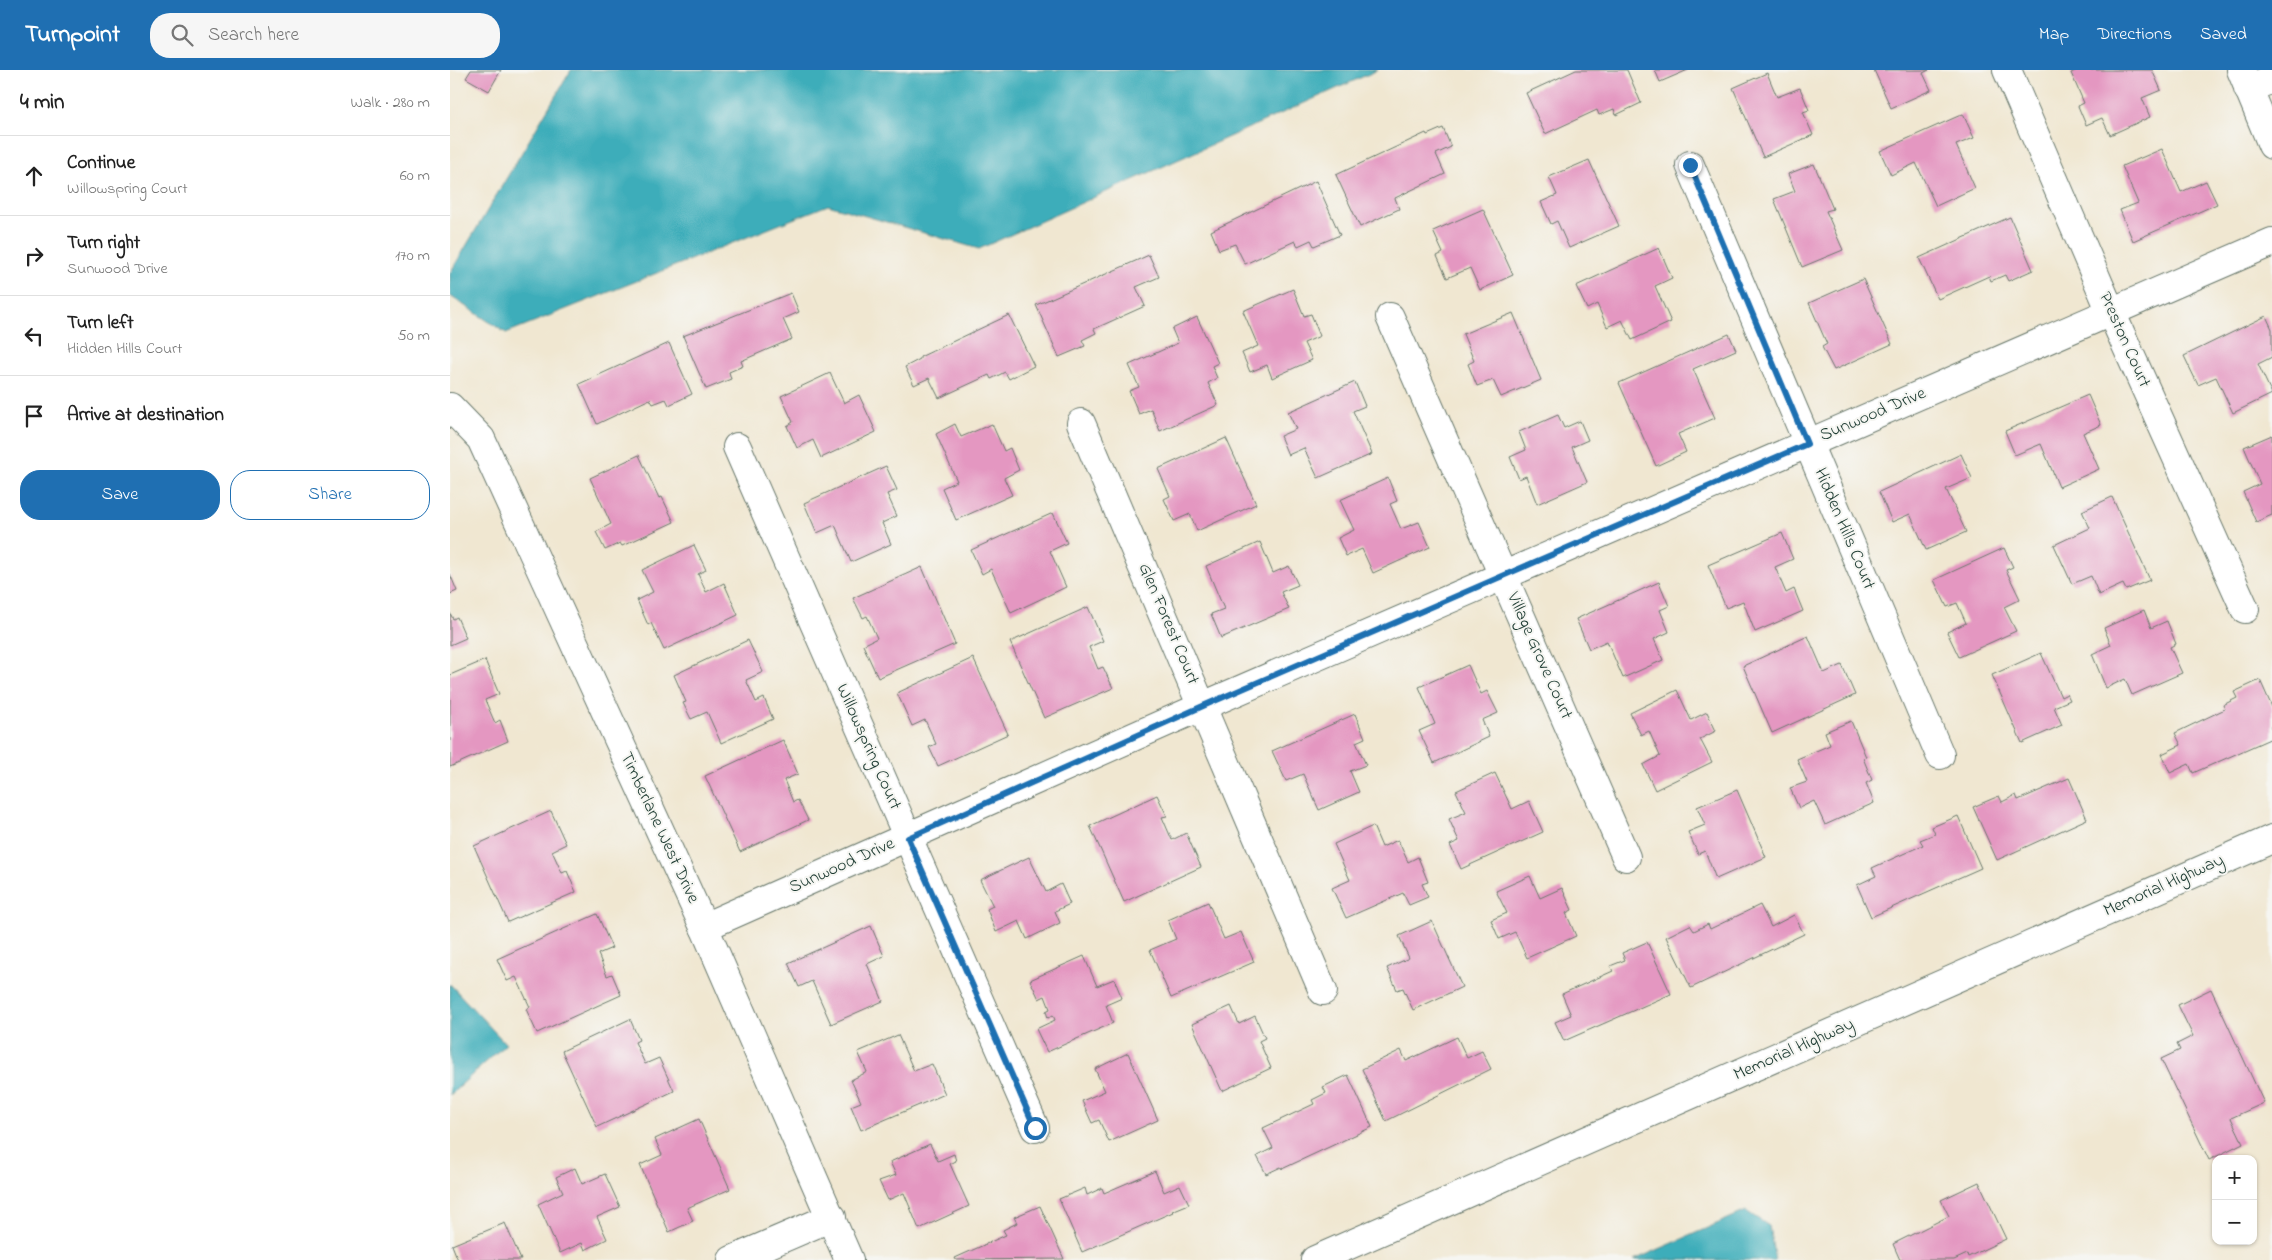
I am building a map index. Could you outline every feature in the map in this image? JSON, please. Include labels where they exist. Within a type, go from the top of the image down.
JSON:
[{"type":"street","name":"Preston Court","points":[[2007,70],[2111,312],[2245,609]]},
{"type":"street","points":[[2254,79],[2272,145]]},
{"type":"street","name":"Hidden Hills Court","points":[[1690,165],[1940,755]]},
{"type":"street","name":"Sunwood Drive","points":[[704,927],[1203,706],[2272,242]]},
{"type":"street","name":"Village Grove Court","points":[[1390,317],[1626,857]]},
{"type":"street","name":"Timberlane West Drive","points":[[450,407],[481,439],[704,927],[832,1217],[849,1260]]},
{"type":"street","name":"Glen Forest Court","points":[[1081,423],[1323,991]]},
{"type":"street","name":"Willowspring Court","points":[[737,447],[1035,1128]]},
{"type":"street","name":"Memorial Highway","points":[[1315,1260],[2272,839]]},
{"type":"street","points":[[732,1260],[832,1217]]},
{"type":"water","points":[[571,70],[1378,70],[979,249],[828,205],[506,333],[450,296],[450,273]]},
{"type":"water","points":[[450,984],[506,1044],[450,1095]]},
{"type":"water","points":[[1746,1211],[1769,1226],[1775,1260],[1634,1260]]},
{"type":"building","points":[[471,70],[501,70],[489,91],[466,78]]},
{"type":"building","points":[[1576,70],[1627,70],[1641,103],[1616,115],[1614,109],[1599,115],[1597,110],[1545,134],[1526,93]]},
{"type":"building","points":[[1655,70],[1688,70],[1660,82]]},
{"type":"building","points":[[1874,70],[1929,70],[1923,73],[1931,90],[1891,108]]},
{"type":"building","points":[[2077,70],[2152,70],[2161,90],[2142,98],[2150,117],[2110,135],[2102,118],[2086,125],[2078,106],[2084,103],[2071,73]]},
{"type":"building","points":[[1767,73],[1777,97],[1800,88],[1809,110],[1803,112],[1813,135],[1763,157],[1733,88]]},
{"type":"building","points":[[1963,114],[1974,138],[1956,145],[1975,188],[1936,206],[1916,163],[1891,175],[1880,151]]},
{"type":"building","points":[[1443,128],[1451,147],[1436,154],[1445,174],[1395,198],[1399,209],[1360,227],[1336,175],[1426,133],[1427,135]]},
{"type":"building","points":[[2162,149],[2181,192],[2206,181],[2217,204],[2133,241],[2120,210],[2138,203],[2122,166]]},
{"type":"building","points":[[1589,160],[1619,226],[1569,248],[1557,221],[1551,224],[1541,202],[1557,195],[1549,177]]},
{"type":"building","points":[[1814,164],[1833,209],[1826,211],[1843,250],[1802,267],[1774,199],[1795,191],[1788,174]]},
{"type":"building","points":[[1316,181],[1340,235],[1314,246],[1311,240],[1298,246],[1295,241],[1245,264],[1235,244],[1219,250],[1211,231]]},
{"type":"building","points":[[1483,209],[1513,275],[1480,290],[1470,268],[1447,278],[1437,256],[1443,253],[1433,231]]},
{"type":"building","points":[[2010,217],[2033,270],[2008,281],[2005,275],[1991,281],[1989,276],[1938,299],[1919,258]]},
{"type":"building","points":[[1659,248],[1672,278],[1655,286],[1671,322],[1632,340],[1622,320],[1607,327],[1597,304],[1587,309],[1576,286]]},
{"type":"building","points":[[1149,255],[1159,277],[1136,287],[1145,306],[1094,329],[1096,333],[1082,340],[1085,346],[1059,357],[1036,305]]},
{"type":"building","points":[[1863,279],[1892,344],[1834,370],[1822,347],[1827,344],[1809,303]]},
{"type":"building","points":[[1293,289],[1304,316],[1311,314],[1320,336],[1304,343],[1312,360],[1272,378],[1267,365],[1250,372],[1242,353],[1258,346],[1243,311]]},
{"type":"building","points":[[791,293],[799,312],[783,319],[792,339],[741,361],[743,366],[729,372],[731,379],[706,389],[683,336]]},
{"type":"building","points":[[1513,313],[1541,380],[1501,397],[1493,380],[1477,386],[1468,364],[1474,361],[1463,334]]},
{"type":"building","points":[[1009,315],[1034,366],[1009,379],[1005,372],[991,379],[989,375],[939,398],[929,378],[914,385],[905,367],[920,359],[920,357]]},
{"type":"building","points":[[2266,316],[2272,329],[2272,357],[2258,364],[2272,394],[2233,413],[2216,377],[2198,385],[2184,356]]},
{"type":"building","points":[[1197,317],[1218,363],[1212,366],[1217,378],[1208,383],[1218,405],[1160,431],[1151,409],[1139,414],[1129,391],[1139,387],[1129,365],[1178,343],[1172,329]]},
{"type":"building","points":[[1729,334],[1736,350],[1693,369],[1715,418],[1678,434],[1686,452],[1656,466],[1619,383]]},
{"type":"building","points":[[669,343],[692,394],[669,405],[666,399],[653,404],[650,399],[597,424],[579,384]]},
{"type":"building","points":[[830,373],[844,403],[859,395],[876,432],[821,458],[813,440],[797,448],[787,426],[793,422],[781,396]]},
{"type":"building","points":[[1355,382],[1365,406],[1353,411],[1372,454],[1318,478],[1304,448],[1288,455],[1280,436],[1296,429],[1288,412]]},
{"type":"building","points":[[2088,395],[2101,425],[2083,433],[2099,469],[2059,487],[2041,444],[2015,455],[2005,431]]},
{"type":"building","points":[[1558,415],[1564,428],[1580,421],[1588,440],[1572,447],[1587,482],[1537,504],[1526,476],[1519,479],[1510,457],[1526,450],[1519,432]]},
{"type":"building","points":[[955,424],[961,437],[992,424],[1004,451],[1010,448],[1019,470],[1004,478],[1012,495],[956,520],[942,488],[957,481],[936,434]]},
{"type":"building","points":[[2272,435],[2272,515],[2256,522],[2243,492],[2260,484],[2244,447]]},
{"type":"building","points":[[1226,438],[1256,504],[1197,531],[1190,514],[1174,521],[1164,499],[1170,496],[1158,469]]},
{"type":"building","points":[[1961,454],[1972,478],[1946,489],[1966,532],[1926,550],[1910,514],[1892,522],[1879,492]]},
{"type":"building","points":[[639,455],[659,498],[662,497],[674,522],[622,546],[620,543],[605,550],[596,532],[611,524],[590,478]]},
{"type":"building","points":[[886,466],[897,490],[887,494],[897,516],[882,523],[891,544],[851,562],[835,525],[817,533],[804,503]]},
{"type":"building","points":[[1388,478],[1397,501],[1390,504],[1401,529],[1419,522],[1430,547],[1373,573],[1362,549],[1346,556],[1338,538],[1354,530],[1340,500]]},
{"type":"building","points":[[2112,497],[2150,580],[2126,590],[2123,584],[2099,595],[2091,576],[2072,584],[2054,545],[2090,528],[2082,511]]},
{"type":"building","points":[[1053,513],[1067,543],[1050,551],[1066,587],[1011,613],[991,569],[982,574],[971,550]]},
{"type":"building","points":[[1782,533],[1793,559],[1775,567],[1786,593],[1794,589],[1803,611],[1755,632],[1743,601],[1726,608],[1708,565]]},
{"type":"building","points":[[1260,542],[1273,573],[1289,566],[1298,585],[1281,592],[1289,609],[1221,638],[1211,614],[1224,609],[1206,566]]},
{"type":"building","points":[[694,545],[706,570],[698,574],[706,592],[724,583],[738,615],[664,650],[651,623],[648,625],[637,600],[653,592],[642,570]]},
{"type":"building","points":[[2004,548],[2013,567],[2006,570],[2020,599],[2004,607],[2016,631],[1959,657],[1947,632],[1966,623],[1957,603],[1947,607],[1934,580]]},
{"type":"building","points":[[922,567],[955,644],[878,678],[863,645],[877,638],[867,616],[863,618],[853,598]]},
{"type":"building","points":[[450,574],[457,591],[450,594]]},
{"type":"building","points":[[1659,582],[1669,606],[1660,610],[1669,632],[1654,639],[1663,660],[1623,678],[1607,641],[1589,649],[1576,619]]},
{"type":"building","points":[[1088,607],[1103,641],[1089,647],[1098,669],[1103,667],[1113,688],[1044,718],[1010,642]]},
{"type":"building","points":[[2144,610],[2151,628],[2167,621],[2176,644],[2170,647],[2182,673],[2132,695],[2125,679],[2106,688],[2092,654],[2111,645],[2104,628]]},
{"type":"building","points":[[450,613],[453,619],[457,617],[466,638],[450,645]]},
{"type":"building","points":[[1808,636],[1824,673],[1842,665],[1855,695],[1772,733],[1743,666]]},
{"type":"building","points":[[748,640],[763,672],[746,680],[756,702],[764,698],[773,719],[721,743],[707,712],[691,719],[683,703],[686,702],[674,675]]},
{"type":"building","points":[[2041,653],[2061,697],[2067,694],[2070,700],[2054,707],[2062,725],[2022,743],[1992,675]]},
{"type":"building","points":[[973,658],[1008,734],[938,766],[929,747],[936,744],[925,720],[912,726],[897,693]]},
{"type":"building","points":[[485,660],[499,694],[485,700],[495,723],[500,720],[508,741],[450,767],[450,675]]},
{"type":"building","points":[[1468,665],[1481,694],[1487,691],[1498,713],[1482,720],[1489,737],[1434,763],[1419,731],[1435,724],[1419,687]]},
{"type":"building","points":[[2260,680],[2272,707],[2272,738],[2193,773],[2189,764],[2170,773],[2162,754],[2181,745],[2175,733],[2225,709],[2223,705],[2237,698],[2234,692]]},
{"type":"building","points":[[1677,690],[1691,720],[1707,712],[1716,731],[1700,739],[1712,762],[1655,790],[1643,765],[1660,756],[1649,731],[1641,735],[1630,713]]},
{"type":"building","points":[[1355,714],[1365,738],[1356,742],[1366,765],[1350,771],[1359,792],[1319,810],[1303,774],[1286,781],[1272,751]]},
{"type":"building","points":[[1851,721],[1866,757],[1863,758],[1872,780],[1866,783],[1874,803],[1825,825],[1814,801],[1799,808],[1790,788],[1807,782],[1797,759],[1830,745],[1825,732]]},
{"type":"building","points":[[783,740],[798,774],[784,780],[793,802],[798,800],[808,820],[740,852],[705,776]]},
{"type":"building","points":[[1495,773],[1512,809],[1529,801],[1543,832],[1461,869],[1450,845],[1459,841],[1449,819],[1466,812],[1456,791]]},
{"type":"building","points":[[2069,778],[2087,819],[1997,860],[1973,807],[1999,796],[2002,802],[2016,795],[2018,800]]},
{"type":"building","points":[[1737,790],[1766,857],[1716,879],[1705,851],[1698,854],[1688,832],[1705,825],[1697,807]]},
{"type":"building","points":[[1157,795],[1167,816],[1162,817],[1172,840],[1186,833],[1201,867],[1124,902],[1090,826]]},
{"type":"building","points":[[551,811],[566,844],[552,851],[562,873],[567,871],[576,892],[508,922],[474,846]]},
{"type":"building","points":[[1958,816],[1981,868],[1871,917],[1857,885],[1876,876],[1872,868],[1923,845],[1920,840],[1935,834],[1932,827]]},
{"type":"building","points":[[1373,826],[1382,847],[1398,840],[1408,862],[1418,857],[1428,882],[1422,884],[1428,897],[1409,905],[1403,893],[1346,918],[1332,888],[1350,880],[1334,844]]},
{"type":"building","points":[[1029,857],[1046,892],[1061,884],[1070,904],[1055,911],[1060,923],[1027,939],[1019,921],[996,932],[987,909],[993,906],[980,880]]},
{"type":"building","points":[[1530,876],[1540,898],[1562,888],[1572,910],[1566,913],[1576,936],[1527,958],[1515,932],[1499,939],[1491,920],[1507,913],[1496,891]]},
{"type":"building","points":[[1208,902],[1224,939],[1241,932],[1254,962],[1171,998],[1150,950],[1176,939],[1168,920]]},
{"type":"building","points":[[1760,905],[1771,927],[1794,915],[1804,934],[1691,988],[1666,937],[1690,925],[1694,931],[1708,924],[1710,929]]},
{"type":"building","points":[[597,914],[612,948],[598,954],[607,976],[612,974],[621,995],[537,1033],[526,1009],[530,1007],[516,977],[507,981],[497,959]]},
{"type":"building","points":[[1432,921],[1462,987],[1413,1010],[1403,988],[1397,990],[1387,968],[1409,958],[1399,936]]},
{"type":"building","points":[[871,926],[884,956],[867,964],[883,1001],[831,1024],[812,981],[799,987],[788,963]]},
{"type":"building","points":[[1647,942],[1671,994],[1564,1041],[1555,1022],[1571,1015],[1562,994],[1613,971],[1610,966],[1625,960],[1622,953]]},
{"type":"building","points":[[1084,956],[1097,986],[1114,979],[1122,998],[1106,1005],[1113,1023],[1047,1052],[1036,1029],[1055,1020],[1053,1015],[1048,1018],[1046,1011],[1050,1009],[1045,996],[1039,999],[1030,980]]},
{"type":"building","points":[[2211,989],[2264,1103],[2231,1118],[2243,1143],[2219,1155],[2212,1155],[2212,1158],[2209,1160],[2161,1059],[2180,1050],[2177,1044],[2193,1036],[2178,1005]]},
{"type":"building","points":[[1231,1006],[1239,1024],[1255,1016],[1265,1038],[1259,1041],[1271,1068],[1222,1091],[1192,1024]]},
{"type":"building","points":[[630,1019],[639,1040],[635,1042],[645,1064],[659,1058],[674,1091],[597,1127],[562,1051]]},
{"type":"building","points":[[898,1035],[914,1071],[932,1064],[945,1094],[861,1130],[851,1106],[861,1102],[851,1080],[867,1072],[858,1052]]},
{"type":"building","points":[[1457,1037],[1467,1058],[1482,1051],[1491,1069],[1386,1121],[1362,1069],[1401,1050],[1406,1061]]},
{"type":"building","points":[[1128,1053],[1158,1120],[1109,1142],[1099,1120],[1092,1123],[1082,1101],[1105,1091],[1095,1069]]},
{"type":"building","points":[[1348,1075],[1372,1127],[1282,1169],[1281,1167],[1266,1174],[1257,1156],[1273,1148],[1263,1128],[1314,1104],[1312,1100],[1326,1093],[1323,1087]]},
{"type":"building","points":[[699,1119],[730,1189],[687,1208],[693,1221],[669,1232],[640,1165],[662,1155],[655,1139]]},
{"type":"building","points":[[930,1144],[938,1161],[954,1154],[956,1161],[950,1164],[969,1206],[919,1229],[904,1193],[888,1200],[879,1181],[896,1175],[890,1162]]},
{"type":"building","points":[[575,1168],[582,1184],[605,1174],[620,1207],[597,1217],[607,1239],[585,1250],[582,1243],[560,1253],[538,1204],[563,1192],[556,1177]]},
{"type":"building","points":[[1155,1171],[1164,1192],[1180,1185],[1189,1204],[1082,1252],[1059,1199],[1085,1188],[1087,1195],[1102,1188],[1104,1193]]},
{"type":"building","points":[[1979,1182],[2006,1239],[1968,1257],[1967,1254],[1954,1260],[1900,1260],[1893,1244],[1949,1216],[1941,1200]]},
{"type":"building","points":[[1040,1206],[1064,1259],[956,1260],[955,1258],[1006,1235],[1003,1230],[1017,1223],[1014,1217]]},
{"type":"building","points":[[505,1223],[521,1260],[458,1260],[452,1245]]},
{"type":"route","points":[[1035,1128],[908,838],[1203,706],[1807,444],[1690,165]]}]
